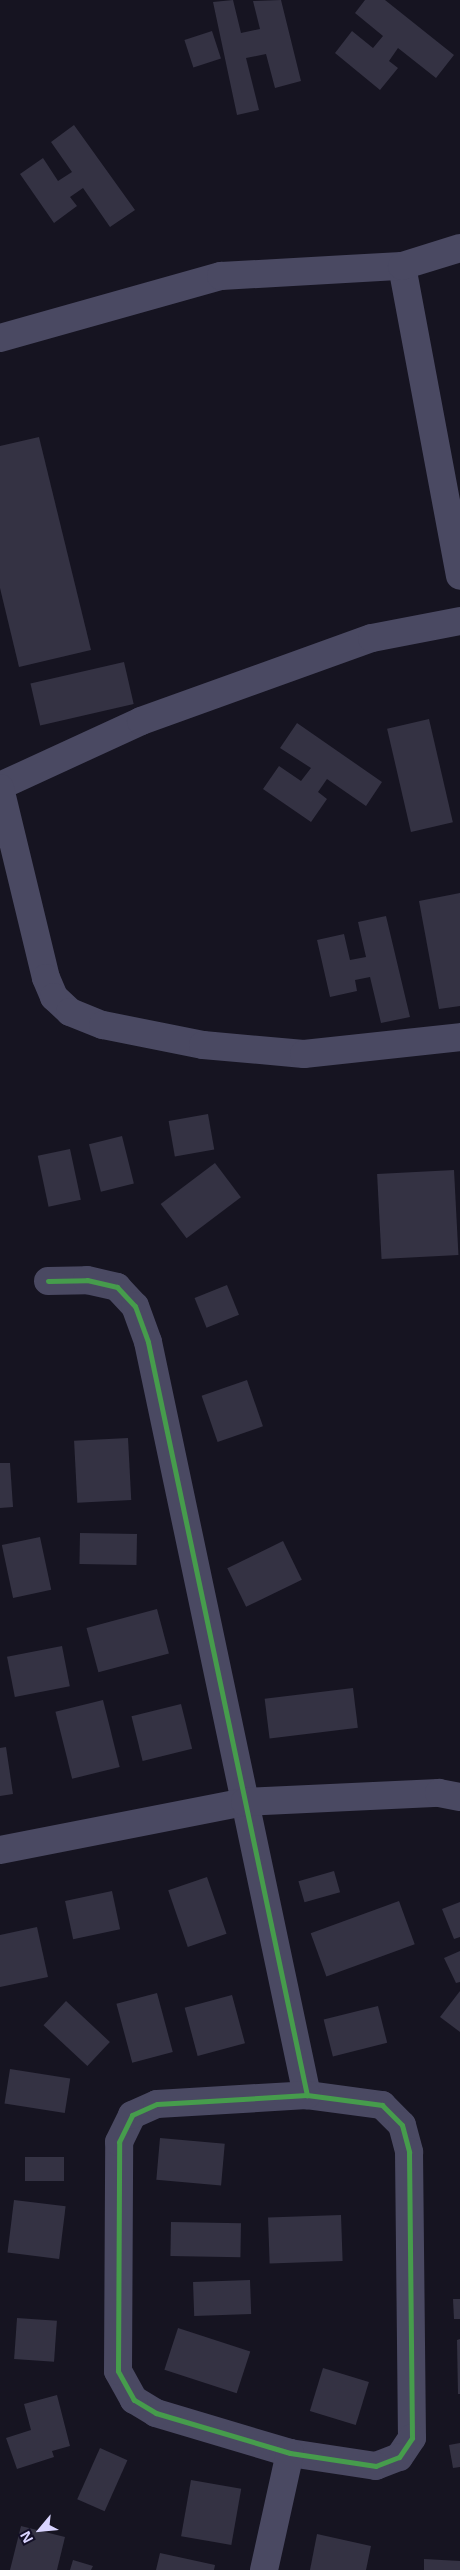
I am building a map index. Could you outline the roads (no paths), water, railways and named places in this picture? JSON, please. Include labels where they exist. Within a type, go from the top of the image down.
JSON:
[{"type":"street","points":[[0,338],[221,276],[402,266],[460,248]]},
{"type":"street","points":[[402,266],[460,576]]},
{"type":"street","points":[[460,621],[363,642],[141,721],[0,787],[46,978],[54,997],[70,1012],[104,1025],[203,1045],[304,1054],[460,1037]]},
{"type":"street","points":[[48,1281],[87,1280],[116,1287],[135,1306],[148,1342],[308,2095]]},
{"type":"street","points":[[0,1850],[245,1802],[439,1794],[460,1797]]},
{"type":"street","points":[[308,2095],[382,2105],[402,2125],[409,2152],[412,2438],[399,2457],[376,2466],[290,2454],[156,2413],[134,2400],[118,2371],[119,2142],[132,2115],[157,2104],[308,2095]]},
{"type":"street","points":[[264,2570],[290,2454]]}]
